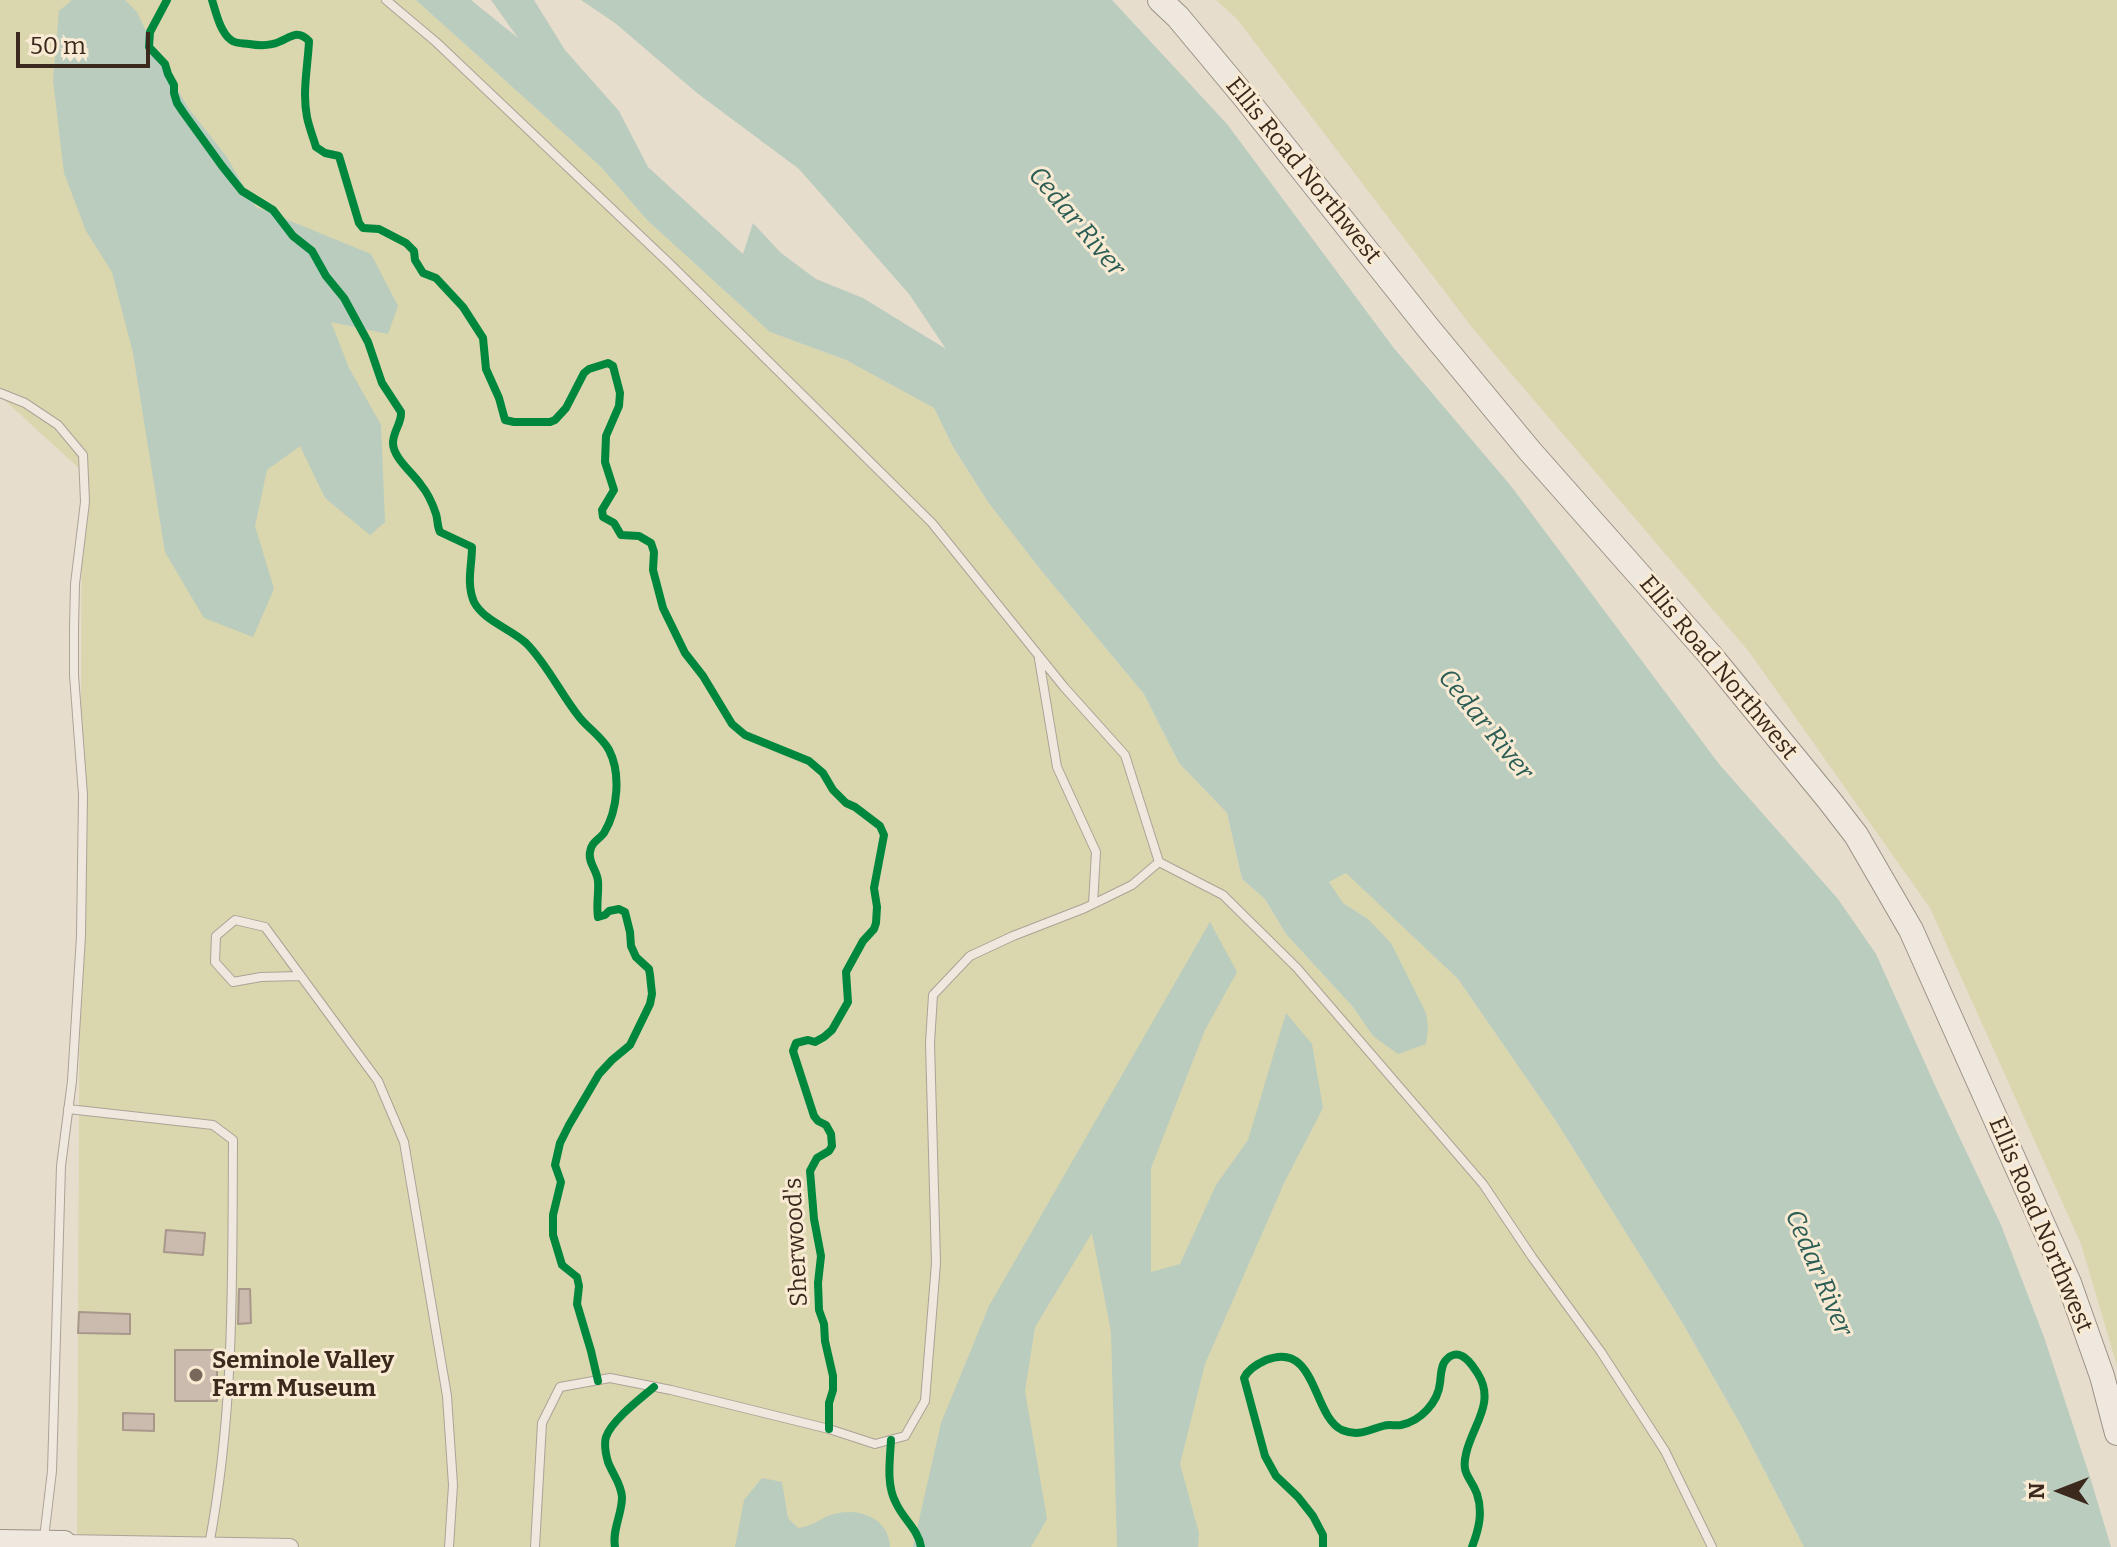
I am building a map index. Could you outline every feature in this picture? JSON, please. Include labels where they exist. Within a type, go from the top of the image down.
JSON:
[{"type":"street","name":"Ellis Road Northwest","points":[[1160,0],[1243,95],[1529,450],[1711,656],[1856,835],[1911,930],[2069,1283],[2102,1376],[2117,1433]]},
{"type":"street","points":[[0,1542],[290,1547]]},
{"type":"lane","points":[[386,0],[436,42],[671,265],[932,523],[1064,687],[1125,755],[1159,862],[1223,895],[1297,968],[1483,1184],[1601,1352],[1665,1451],[1712,1547]]},
{"type":"lane","points":[[0,393],[25,403],[58,425],[83,455],[85,502],[75,584],[74,629],[74,675],[83,795],[81,920],[72,1081],[61,1166],[52,1471],[53,1543]]},
{"type":"lane","points":[[1039,656],[1057,767],[1096,852],[1093,904]]},
{"type":"lane","points":[[535,1547],[542,1423],[560,1387],[610,1378],[829,1429],[875,1444],[905,1436],[925,1401],[936,1263],[930,1043],[933,995],[970,956],[1132,885],[1159,862]]},
{"type":"lane","points":[[300,976],[261,977],[233,982],[215,962],[216,936],[235,920],[265,927],[378,1081],[404,1142],[447,1396],[453,1485],[449,1547]]},
{"type":"lane","points":[[68,1109],[213,1125],[233,1140],[231,1366],[220,1485],[209,1546]]},
{"type":"shaded area","points":[[0,0],[416,0],[601,167],[647,220],[770,332],[846,360],[934,408],[953,447],[988,502],[1144,694],[1179,763],[1227,813],[1242,879],[1265,899],[1286,934],[1353,1007],[1373,1036],[1368,919],[1343,903],[1328,882],[1346,872],[1458,979],[1554,1118],[1682,1322],[1742,1427],[1804,1547],[77,1547],[82,471],[0,396]]},
{"type":"shaded area","points":[[1216,0],[2117,0],[2117,1366],[2081,1244],[1930,908],[1750,653],[1474,330],[1237,19]]},
{"type":"water","points":[[72,0],[125,0],[137,12],[160,61],[189,109],[226,156],[256,207],[371,254],[398,306],[388,334],[331,322],[349,368],[381,425],[385,522],[370,535],[325,498],[300,446],[267,470],[255,526],[274,589],[253,637],[204,618],[165,552],[133,353],[112,272],[86,231],[64,173],[53,80],[59,11]]},
{"type":"water","name":"Cedar River","points":[[416,0],[471,0],[518,38],[491,0],[534,0],[565,50],[619,111],[648,167],[743,254],[753,223],[781,253],[816,279],[863,298],[946,349],[909,294],[799,169],[697,93],[615,23],[581,0],[1112,0],[1227,124],[1393,347],[1511,486],[1719,764],[1838,899],[1876,954],[2001,1225],[2044,1337],[2111,1547],[1804,1547],[1742,1427],[1682,1322],[1554,1118],[1458,979],[1346,873],[1329,882],[1343,903],[1368,919],[1391,943],[1426,1013],[1426,1044],[1398,1054],[1373,1036],[1353,1007],[1286,934],[1265,899],[1242,879],[1227,813],[1179,763],[1144,694],[988,502],[953,447],[934,408],[846,360],[770,332],[647,220],[601,167]]},
{"type":"water","points":[[1210,922],[1237,972],[1205,1030],[1151,1168],[1151,1272],[1180,1264],[1216,1185],[1248,1140],[1286,1013],[1312,1044],[1323,1108],[1285,1181],[1205,1364],[1180,1464],[1199,1533],[1198,1547],[1117,1547],[1111,1332],[1092,1233],[1035,1327],[1025,1391],[1047,1519],[1031,1547],[913,1547],[941,1423],[989,1306]]},
{"type":"water","points":[[762,1478],[782,1482],[788,1518],[798,1528],[834,1514],[853,1512],[878,1522],[888,1537],[890,1547],[735,1547],[744,1500]]},
{"type":"building","points":[[166,1230],[205,1233],[203,1255],[164,1252]]},
{"type":"building","points":[[239,1289],[250,1289],[251,1323],[238,1324]]},
{"type":"building","points":[[79,1312],[130,1314],[130,1334],[78,1333]]},
{"type":"building","name":"Seminole Valley Farm Museum","points":[[175,1350],[217,1350],[217,1401],[175,1401]]},
{"type":"building","points":[[123,1413],[154,1414],[154,1431],[123,1430]]},
{"type":"cycle path","points":[[167,0],[150,32],[149,47],[165,64],[174,85],[177,103],[242,191],[273,210],[293,236],[312,251],[326,276],[344,298],[368,342],[382,383],[401,412],[393,439],[396,454],[428,495],[440,532],[472,547],[470,581],[478,609],[526,643],[580,718],[606,745],[613,759],[615,803],[609,824],[590,852],[598,881],[598,917],[619,909],[625,912],[631,946],[636,957],[649,969],[652,994],[630,1045],[599,1074],[560,1143],[555,1165],[561,1182],[553,1215],[553,1235],[562,1265],[577,1277],[577,1304],[598,1381]]},
{"type":"cycle path","name":"Sherwood's","points":[[212,0],[221,27],[233,41],[265,45],[298,35],[309,41],[306,108],[316,147],[339,156],[363,228],[379,229],[406,243],[414,251],[415,260],[423,273],[436,278],[463,307],[483,338],[486,369],[505,420],[555,420],[566,408],[584,373],[608,363],[613,366],[620,393],[619,406],[606,436],[605,462],[614,490],[602,510],[603,517],[614,523],[621,535],[639,536],[651,543],[653,570],[663,608],[685,653],[732,724],[745,735],[809,761],[823,773],[833,790],[846,803],[880,826],[884,835],[874,888],[876,923],[846,972],[848,1002],[832,1030],[815,1042],[796,1043],[793,1051],[814,1116],[826,1125],[831,1134],[832,1146],[817,1158],[810,1171],[821,1256],[819,1310],[833,1376],[829,1429]]},
{"type":"cycle path","points":[[1323,1547],[1323,1535],[1313,1516],[1276,1476],[1265,1456],[1244,1378],[1253,1367],[1266,1360],[1283,1357],[1295,1361],[1305,1370],[1332,1422],[1342,1430],[1353,1433],[1385,1425],[1401,1425],[1415,1419],[1427,1410],[1436,1397],[1446,1360],[1455,1355],[1467,1359],[1478,1374],[1485,1395],[1465,1461],[1480,1507],[1472,1547]]},
{"type":"cycle path","points":[[615,1547],[622,1497],[608,1462],[606,1437],[620,1417],[654,1387]]},
{"type":"cycle path","points":[[891,1440],[889,1472],[893,1496],[921,1547]]},
{"type":"place","name":"Seminole Valley Farm Museum","points":[[196,1375]]}]
